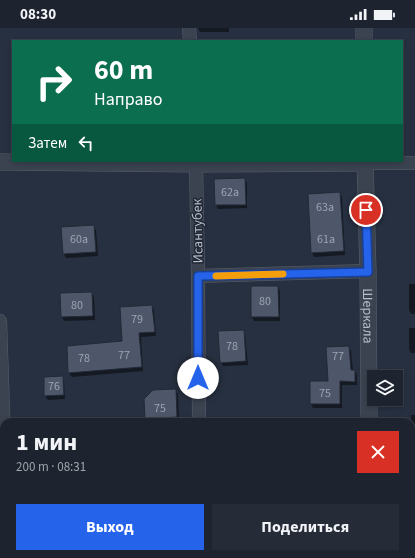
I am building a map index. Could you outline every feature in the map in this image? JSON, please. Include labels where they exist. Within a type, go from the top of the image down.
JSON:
[{"type":"street","points":[[190,28],[190,40]]},
{"type":"street","points":[[364,28],[364,40]]},
{"type":"street","points":[[0,162],[415,163]]},
{"type":"street","name":"Исантубек","points":[[196,162],[199,418]]},
{"type":"street","name":"Шеркала","points":[[365,162],[368,272],[369,418]]},
{"type":"street","points":[[198,276],[368,272]]},
{"type":"street","points":[[0,321],[3,418]]},
{"type":"building","points":[[245,178],[246,205],[215,205],[214,179]]},
{"type":"building","points":[[340,192],[344,251],[311,253],[308,194]]},
{"type":"building","points":[[94,225],[96,252],[63,254],[61,227]]},
{"type":"building","points":[[251,286],[278,286],[279,317],[251,317]]},
{"type":"building","points":[[92,292],[93,316],[61,317],[60,293]]},
{"type":"building","points":[[152,305],[155,332],[139,333],[142,367],[68,373],[67,346],[122,341],[120,307]]},
{"type":"building","points":[[244,330],[246,361],[220,363],[218,331]]},
{"type":"building","points":[[349,346],[351,370],[355,370],[355,382],[340,381],[340,404],[310,404],[310,381],[328,381],[326,347]]},
{"type":"building","points":[[63,376],[64,395],[44,396],[44,377]]},
{"type":"building","points":[[176,389],[177,417],[145,418],[144,399],[153,390]]},
{"type":"slow traffic","points":[[216,276],[283,274]]},
{"type":"route","points":[[198,378],[198,276],[368,272],[366,210]]}]
